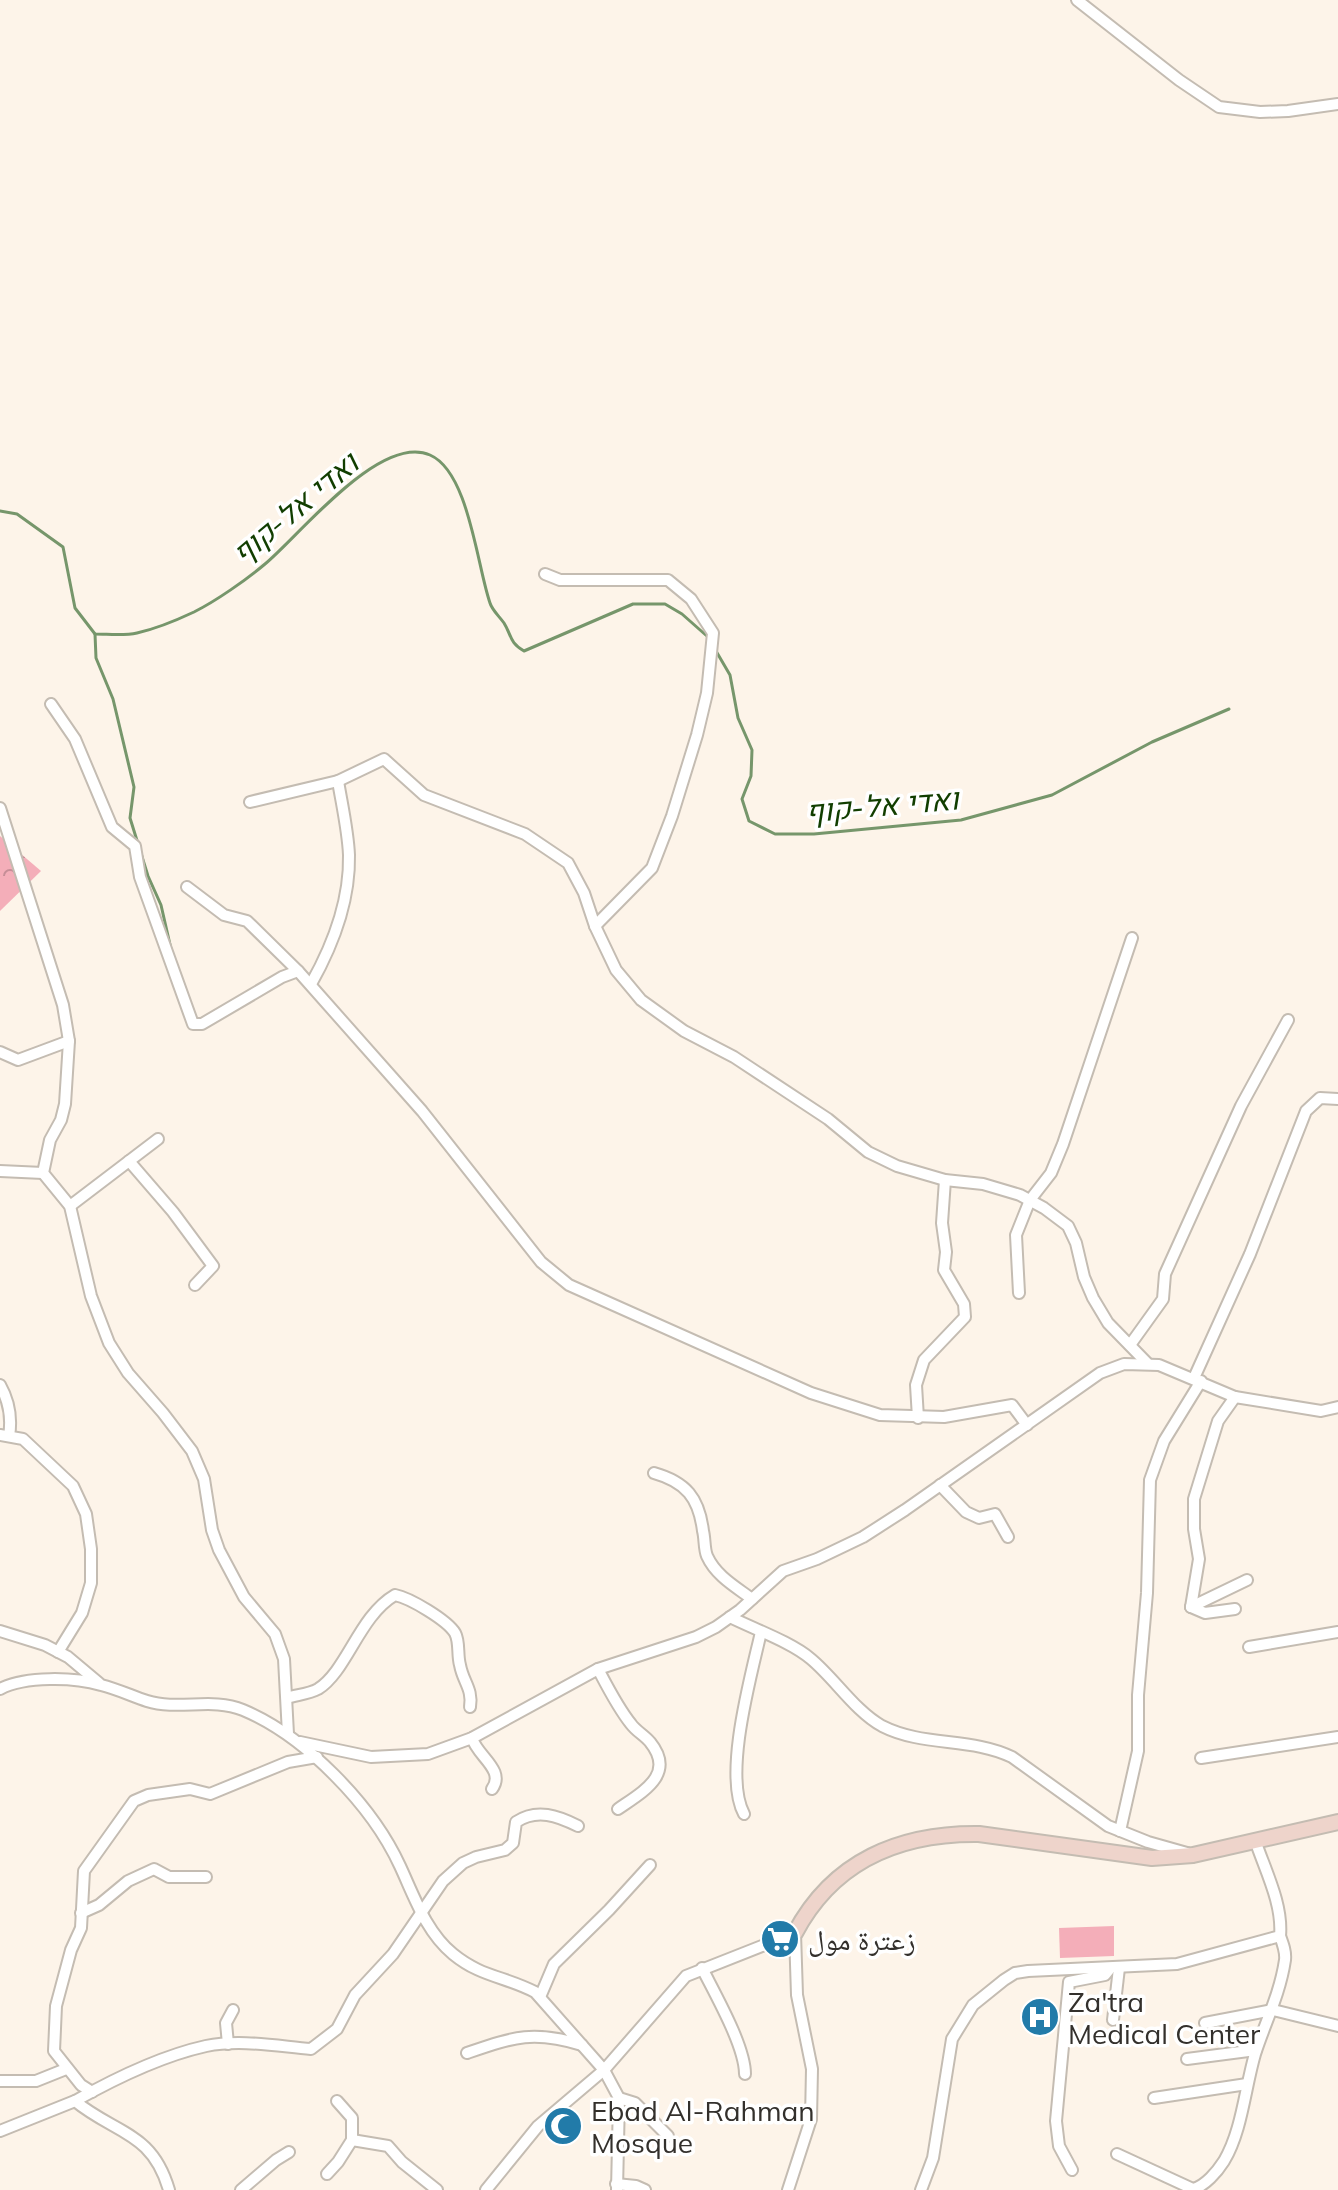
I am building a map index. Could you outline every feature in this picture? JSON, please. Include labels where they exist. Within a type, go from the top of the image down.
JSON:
[{"type":"street","points":[[1078,1],[1179,80],[1219,107],[1260,112],[1338,104]]},
{"type":"street","points":[[545,574],[560,580],[668,580],[691,599],[713,633],[707,693],[700,721],[672,816],[652,868],[595,926]]},
{"type":"street","points":[[51,704],[75,739],[112,827],[135,846],[140,877],[193,1024],[202,1024],[282,977],[298,971]]},
{"type":"street","points":[[250,802],[338,781],[384,759],[424,795],[525,834],[568,863],[616,970],[641,1000],[684,1031],[734,1057],[817,1111],[868,1152],[897,1166],[945,1180],[983,1184],[1030,1200],[1068,1226],[1093,1298],[1108,1323],[1148,1364]]},
{"type":"street","points":[[311,984],[335,933],[347,888],[349,853],[338,781]]},
{"type":"street","points":[[0,808],[63,1005],[69,1041],[65,1104],[61,1120],[50,1140],[43,1173]]},
{"type":"street","points":[[187,887],[224,915],[247,921],[311,984],[422,1111],[541,1262],[562,1280],[811,1393],[880,1415],[944,1417],[1012,1405],[1027,1425]]},
{"type":"street","points":[[1019,1293],[1016,1235],[1030,1200],[1051,1173],[1063,1144],[1132,938]]},
{"type":"street","points":[[1130,1345],[1163,1299],[1165,1274],[1241,1106],[1288,1020]]},
{"type":"street","points":[[0,1052],[18,1060],[69,1041]]},
{"type":"street","points":[[1120,1831],[1138,1751],[1138,1695],[1147,1593],[1150,1480],[1164,1441],[1197,1380],[1306,1111],[1320,1098],[1338,1099]]},
{"type":"street","points":[[70,1206],[158,1139]]},
{"type":"street","points":[[129,1161],[173,1212],[213,1266],[195,1285]]},
{"type":"street","points":[[0,1171],[43,1173],[70,1206],[91,1296],[109,1343],[128,1373],[192,1451],[204,1479],[212,1530],[219,1550],[244,1597],[275,1634],[284,1659],[288,1734]]},
{"type":"street","points":[[918,1418],[916,1385],[924,1360],[965,1317],[964,1304],[944,1270],[946,1252],[942,1223],[945,1180]]},
{"type":"street","points":[[300,1742],[371,1757],[428,1754],[472,1738],[598,1669],[696,1637],[730,1617],[783,1571],[863,1537],[1100,1373],[1124,1364],[1159,1365],[1235,1397],[1321,1411],[1338,1407]]},
{"type":"street","points":[[0,1385],[12,1420],[4,1435],[23,1439],[73,1486],[86,1514],[91,1549],[91,1583],[82,1613],[58,1652]]},
{"type":"street","points":[[1191,1607],[1199,1559],[1194,1529],[1194,1499],[1218,1421],[1235,1397]]},
{"type":"street","points":[[654,1473],[672,1478],[691,1494],[702,1519],[707,1555],[724,1580],[752,1599]]},
{"type":"street","points":[[940,1485],[966,1512],[979,1518],[995,1514],[1008,1537]]},
{"type":"street","points":[[1191,1607],[1247,1580]]},
{"type":"street","points":[[287,1698],[317,1689],[333,1674],[381,1606],[395,1595],[405,1597],[454,1631],[460,1666],[472,1690],[470,1707]]},
{"type":"street","points":[[1191,1607],[1205,1613],[1235,1609]]},
{"type":"street","points":[[730,1617],[807,1655],[880,1725],[934,1740],[996,1749],[1012,1757],[1108,1826],[1193,1855]]},
{"type":"street","points":[[0,1631],[45,1645],[100,1684],[154,1704],[208,1703],[231,1706],[300,1742],[317,1757],[375,1824],[400,1865],[421,1913],[451,1953],[478,1972],[519,1984],[540,1997],[604,2070],[619,2098],[617,2187],[636,2186],[645,2190]]},
{"type":"street","points":[[744,1814],[737,1800],[741,1715],[761,1632]]},
{"type":"street","points":[[1249,1647],[1338,1632]]},
{"type":"street","points":[[598,1669],[632,1726],[649,1741],[661,1760],[662,1769],[650,1784],[618,1809]]},
{"type":"street","points":[[0,1689],[24,1680],[100,1684]]},
{"type":"street","points":[[1201,1758],[1338,1737]]},
{"type":"street","points":[[472,1738],[475,1747],[497,1776],[492,1789]]},
{"type":"street","points":[[92,2092],[66,2069],[54,2051],[56,2006],[66,1966],[81,1928],[84,1871],[134,1801],[148,1795],[190,1789],[210,1794],[288,1762],[317,1757]]},
{"type":"street","points":[[0,2131],[75,2101],[157,2062],[207,2046],[251,2043],[311,2049],[337,2029],[355,1995],[393,1954],[443,1881],[463,1863],[505,1850],[513,1843],[516,1822],[525,1816],[536,1813],[560,1817],[578,1826]]},
{"type":"street","points":[[788,2190],[811,2119],[812,2069],[797,1995],[795,1933],[806,1913],[859,1861],[899,1842],[962,1834],[1152,1858],[1193,1855],[1338,1822]]},
{"type":"street","points":[[1117,2154],[1193,2189],[1198,2189],[1225,2160],[1256,2050],[1273,2010],[1286,1956],[1280,1936],[1277,1904],[1255,1840]]},
{"type":"street","points":[[540,1997],[554,1964],[650,1865]]},
{"type":"street","points":[[81,1913],[99,1905],[128,1881],[154,1869],[169,1877],[206,1877]]},
{"type":"street","points":[[486,2190],[538,2126],[604,2070],[686,1976],[795,1933]]},
{"type":"street","points":[[921,2190],[933,2158],[952,2039],[973,2005],[1015,1973],[1177,1964],[1280,1936]]},
{"type":"street","points":[[702,1968],[732,2030],[745,2074]]},
{"type":"street","points":[[1113,2020],[1115,1968]]},
{"type":"street","points":[[1072,2170],[1059,2146],[1056,2121],[1069,1982],[1105,1975],[1115,1968]]},
{"type":"street","points":[[228,2044],[226,2023],[233,2010]]},
{"type":"street","points":[[1205,2023],[1273,2010],[1338,2026]]},
{"type":"street","points":[[467,2053],[515,2036],[557,2038],[584,2046]]},
{"type":"street","points":[[1187,2059],[1256,2050]]},
{"type":"street","points":[[0,2081],[36,2081],[66,2069]]},
{"type":"street","points":[[1154,2098],[1247,2084]]},
{"type":"street","points":[[619,2098],[635,2103],[668,2136]]},
{"type":"street","points":[[75,2101],[88,2112],[143,2143],[161,2166],[169,2190]]},
{"type":"street","points":[[327,2174],[352,2140],[352,2118],[337,2101]]},
{"type":"street","points":[[352,2140],[388,2146],[402,2162],[437,2190]]},
{"type":"street","points":[[241,2190],[289,2152]]},
{"type":"green space","points":[[0,836],[41,871],[0,911]]},
{"type":"green space","points":[[1114,1926],[1114,1956],[1060,1958],[1059,1928]]},
{"type":"waterway","name":"ואדי אל-קוף","points":[[0,511],[17,514],[63,547],[75,608],[95,634],[132,634],[187,615],[231,590],[265,564],[319,511],[365,472],[388,459],[410,452],[430,455],[443,465],[454,480],[470,522],[491,606],[519,648],[524,651],[633,604],[665,604],[682,614],[708,637]]},
{"type":"waterway","points":[[95,634],[96,658],[113,699],[134,787],[130,818],[148,876],[161,905],[171,949]]},
{"type":"waterway","name":"ואדי אל-קוף","points":[[716,651],[730,675],[738,718],[752,750],[751,776],[742,799],[749,821],[775,834],[814,834],[961,820],[1052,795],[1152,742],[1229,709]]},
{"type":"place","name":"زعترة مول","points":[[780,1939]]},
{"type":"place","name":"Za'tra Medical Center","points":[[1040,2017]]},
{"type":"place","name":"Ebad Al-Rahman Mosque","points":[[563,2126]]}]
